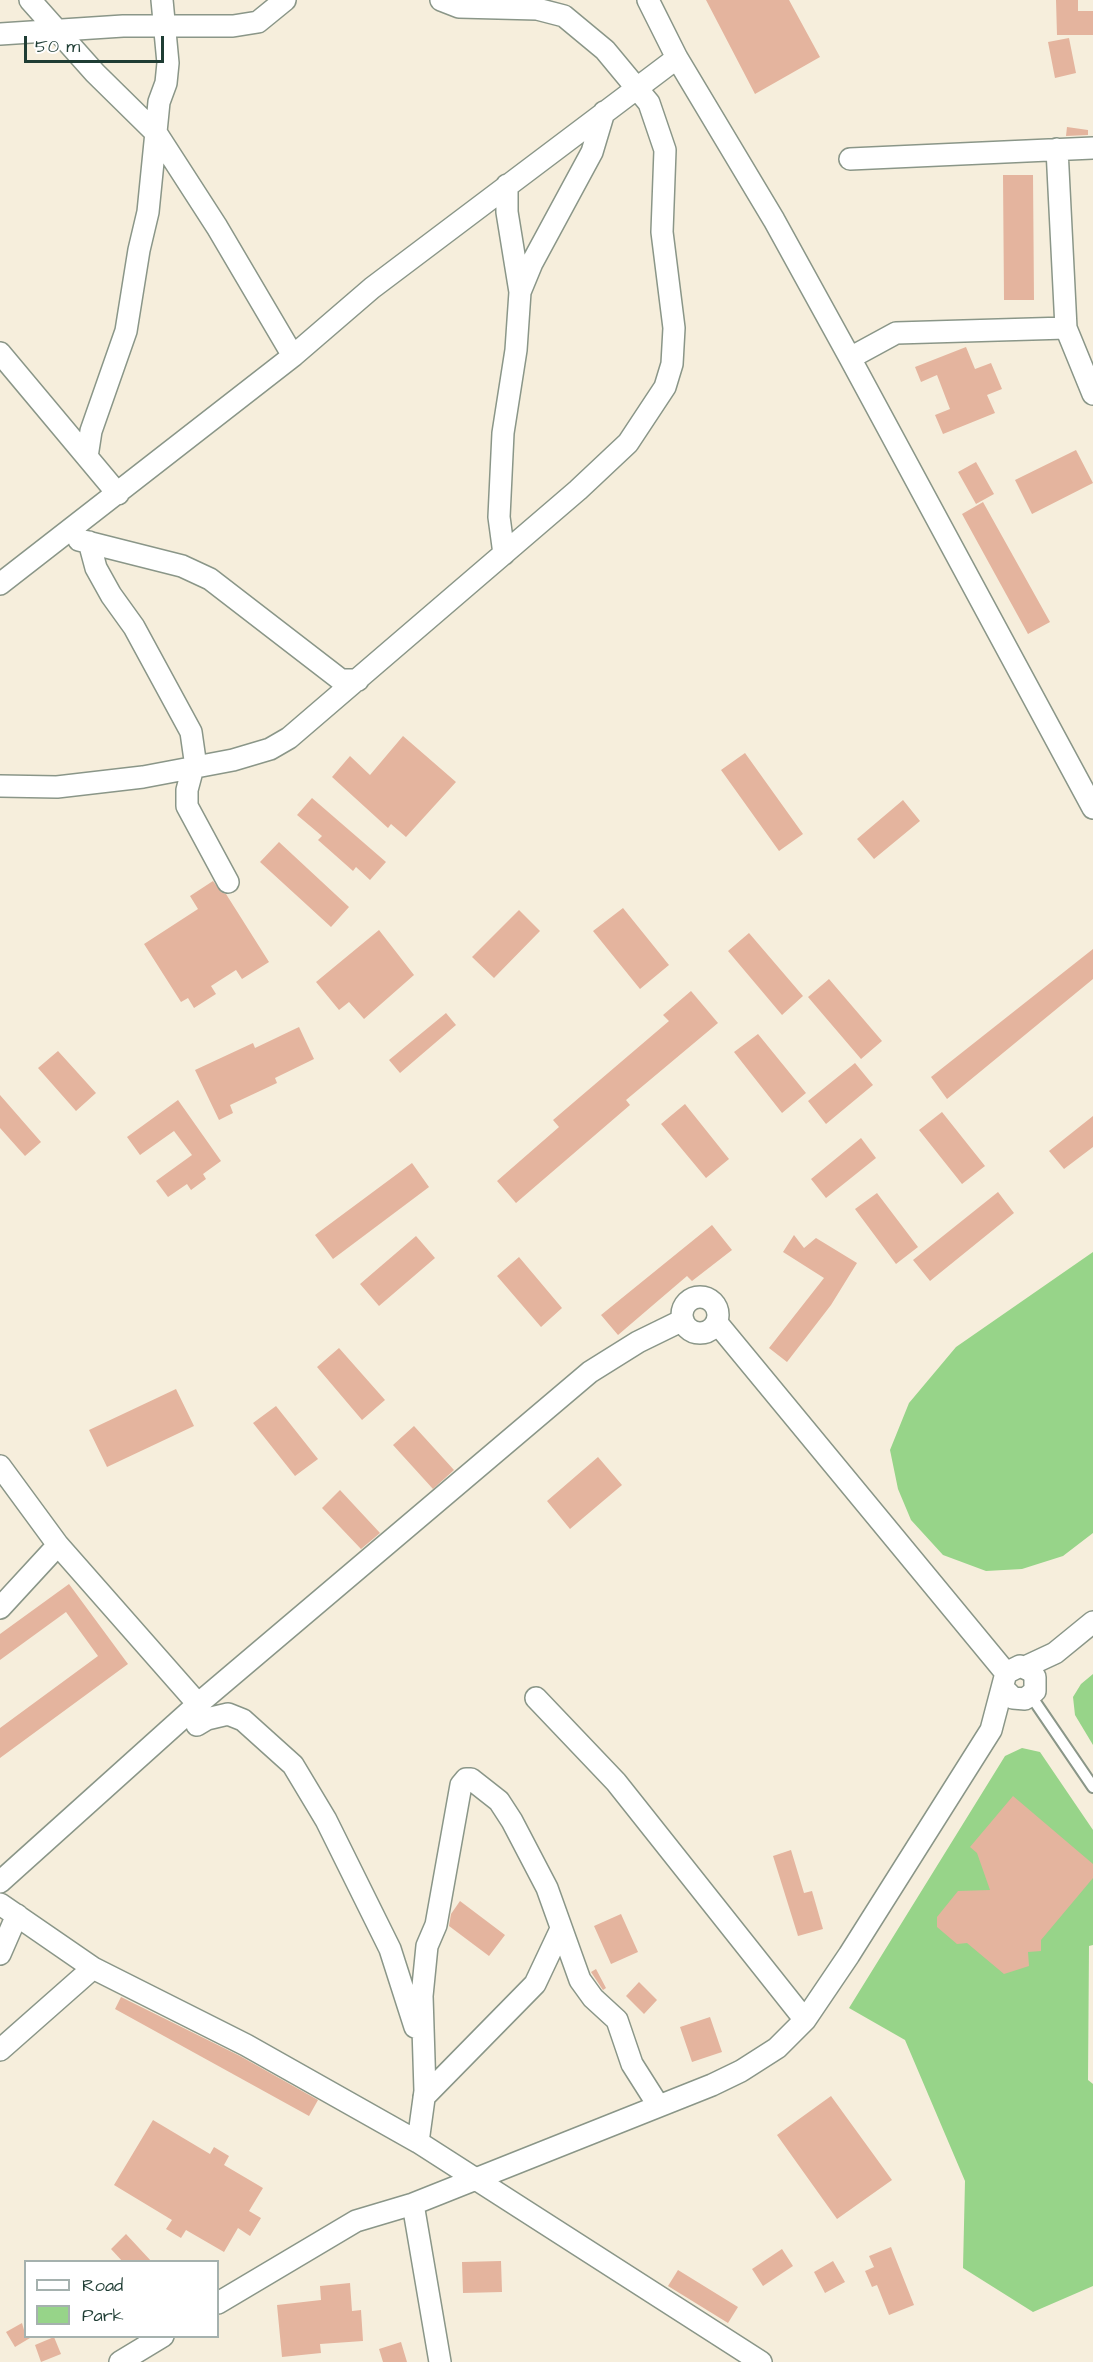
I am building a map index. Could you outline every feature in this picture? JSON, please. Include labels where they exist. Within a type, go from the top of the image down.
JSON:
[{"type":"street","points":[[30,0],[95,73],[157,134],[218,227],[293,356]]},
{"type":"street","points":[[87,457],[91,431],[126,331],[139,250],[148,212],[159,102],[166,83],[168,63],[162,0]]},
{"type":"street","points":[[0,34],[164,25],[223,26],[258,22],[285,0]]},
{"type":"street","points":[[0,786],[57,787],[192,768],[270,748],[290,738],[504,554],[628,443],[665,387],[672,364],[674,328],[662,232],[665,150],[656,119],[638,86],[605,50],[564,16],[537,9],[459,6],[441,0]]},
{"type":"street","points":[[648,0],[677,58],[774,220],[850,357],[1093,808]]},
{"type":"street","points":[[0,584],[293,356],[372,288],[677,58]]},
{"type":"street","points":[[520,292],[532,263],[592,152],[604,112]]},
{"type":"street","points":[[850,159],[1093,148]]},
{"type":"street","points":[[1057,149],[1066,328],[1093,394]]},
{"type":"street","points":[[504,554],[499,517],[503,433],[516,350],[520,292],[507,212],[507,185]]},
{"type":"street","points":[[850,357],[896,333],[1066,328]]},
{"type":"street","points":[[0,353],[118,494]]},
{"type":"street","points":[[64,536],[182,566],[210,579],[341,680],[358,680]]},
{"type":"street","points":[[89,542],[96,568],[134,627],[191,732],[195,760],[187,806],[228,882]]},
{"type":"street","points":[[0,1882],[198,1704],[590,1372],[638,1342],[682,1320],[682,1312],[691,1300],[706,1298],[717,1308],[717,1323],[1021,1685]]},
{"type":"street","points":[[0,1466],[58,1545],[198,1704],[197,1725],[207,1719],[228,1714],[243,1720],[293,1765],[326,1820],[390,1949],[412,2014],[423,2062]]},
{"type":"street","points":[[0,1608],[58,1545]]},
{"type":"street","points":[[219,2302],[356,2221],[413,2204],[566,2144],[741,2071],[777,2048],[805,2020],[1021,1685],[1093,1622]]},
{"type":"street","points":[[536,1698],[616,1782],[805,2020]]},
{"type":"street","points":[[418,2142],[424,2097],[422,1996],[427,1946],[436,1925],[461,1785],[466,1779],[471,1779],[499,1801],[506,1811],[547,1888],[560,1931],[580,1980],[593,1998],[617,2020],[632,2064],[658,2105]]},
{"type":"street","points":[[0,1954],[9,1909],[93,1968],[246,2045],[418,2142],[472,2179],[761,2362]]},
{"type":"street","points":[[424,2097],[535,1984],[560,1931]]},
{"type":"street","points":[[0,2050],[93,1968]]},
{"type":"street","points":[[413,2204],[440,2362]]},
{"type":"street","points":[[120,2362],[161,2338]]},
{"type":"lane","points":[[1021,1685],[1093,1787]]},
{"type":"green space","points":[[1093,1252],[1093,1533],[1063,1556],[1022,1569],[986,1571],[943,1555],[911,1520],[898,1489],[890,1450],[909,1403],[956,1347]]},
{"type":"green space","points":[[1093,1674],[1093,1745],[1075,1715],[1073,1697],[1081,1684]]},
{"type":"green space","points":[[1022,1748],[1040,1752],[1093,1830],[1093,1945],[1089,1946],[1088,2080],[1093,2084],[1093,2286],[1033,2312],[963,2268],[965,2181],[905,2040],[849,2008],[1005,1756]]},
{"type":"building","points":[[706,0],[789,0],[820,57],[755,94]]},
{"type":"building","points":[[1056,0],[1078,0],[1078,11],[1093,11],[1093,35],[1057,35]]},
{"type":"building","points":[[1069,38],[1076,73],[1055,78],[1048,42]]},
{"type":"building","points":[[1067,127],[1088,130],[1088,135],[1066,136]]},
{"type":"building","points":[[1003,175],[1033,175],[1034,300],[1004,300]]},
{"type":"building","points":[[966,347],[975,369],[991,363],[1002,389],[987,395],[995,413],[943,434],[935,415],[950,409],[937,375],[921,382],[915,367]]},
{"type":"building","points":[[1076,450],[1093,483],[1032,514],[1015,480]]},
{"type":"building","points":[[976,462],[994,494],[976,504],[958,472]]},
{"type":"building","points":[[983,502],[1050,622],[1028,634],[962,514]]},
{"type":"building","points":[[403,736],[456,782],[406,837],[391,824],[388,828],[332,777],[350,756],[370,775]]},
{"type":"building","points":[[745,753],[803,834],[779,851],[721,770]]},
{"type":"building","points":[[312,798],[386,862],[370,880],[356,867],[353,871],[318,840],[322,836],[297,815]]},
{"type":"building","points":[[903,800],[920,821],[874,859],[857,839]]},
{"type":"building","points":[[279,842],[349,907],[331,927],[260,862]]},
{"type":"building","points":[[213,881],[221,892],[226,894],[269,962],[242,979],[236,970],[211,986],[216,994],[194,1008],[188,998],[181,1002],[144,944],[198,909],[190,896]]},
{"type":"building","points":[[623,908],[669,965],[640,989],[593,931]]},
{"type":"building","points":[[519,910],[540,931],[494,978],[472,957]]},
{"type":"building","points":[[379,930],[414,975],[364,1019],[349,1002],[339,1010],[316,982]]},
{"type":"building","points":[[749,933],[803,996],[782,1015],[728,951]]},
{"type":"building","points":[[1093,949],[1093,979],[947,1099],[931,1077]]},
{"type":"building","points":[[829,979],[882,1041],[861,1059],[808,997]]},
{"type":"building","points":[[691,991],[718,1023],[626,1100],[630,1105],[516,1203],[497,1181],[559,1127],[553,1120],[669,1021],[663,1015]]},
{"type":"building","points":[[446,1013],[456,1025],[400,1073],[389,1060]]},
{"type":"building","points":[[299,1027],[314,1059],[275,1078],[277,1083],[230,1105],[233,1113],[219,1120],[195,1070],[253,1043],[255,1048]]},
{"type":"building","points":[[758,1034],[806,1093],[782,1113],[734,1052]]},
{"type":"building","points":[[58,1051],[96,1093],[76,1111],[38,1068]]},
{"type":"building","points":[[855,1063],[873,1085],[826,1124],[808,1101]]},
{"type":"building","points":[[0,1095],[41,1142],[25,1156],[0,1128]]},
{"type":"building","points":[[178,1100],[221,1161],[203,1174],[206,1179],[191,1190],[187,1184],[168,1197],[156,1181],[192,1155],[174,1131],[140,1155],[127,1137]]},
{"type":"building","points":[[685,1104],[729,1159],[706,1178],[661,1124]]},
{"type":"building","points":[[942,1112],[985,1166],[962,1184],[919,1130]]},
{"type":"building","points":[[1093,1116],[1093,1147],[1064,1169],[1049,1151]]},
{"type":"building","points":[[861,1138],[876,1158],[826,1198],[811,1179]]},
{"type":"building","points":[[412,1163],[429,1187],[333,1259],[315,1235]]},
{"type":"building","points":[[998,1192],[1014,1213],[930,1281],[913,1260]]},
{"type":"building","points":[[877,1193],[918,1247],[896,1264],[855,1209]]},
{"type":"building","points":[[712,1225],[732,1250],[692,1281],[687,1276],[618,1335],[601,1315]]},
{"type":"building","points":[[794,1235],[804,1248],[816,1238],[857,1263],[831,1305],[787,1362],[769,1348],[824,1278],[783,1252]]},
{"type":"building","points":[[416,1236],[435,1258],[379,1306],[360,1284]]},
{"type":"building","points":[[519,1257],[562,1308],[541,1327],[497,1276]]},
{"type":"building","points":[[339,1348],[385,1400],[362,1420],[317,1367]]},
{"type":"building","points":[[176,1389],[194,1426],[107,1467],[89,1430]]},
{"type":"building","points":[[276,1406],[318,1459],[295,1476],[253,1423]]},
{"type":"building","points":[[414,1426],[454,1470],[433,1489],[393,1445]]},
{"type":"building","points":[[598,1457],[622,1485],[570,1529],[547,1501]]},
{"type":"building","points":[[340,1490],[380,1533],[361,1549],[322,1508]]},
{"type":"building","points":[[69,1584],[128,1664],[0,1758],[0,1728],[98,1656],[66,1612],[0,1660],[0,1634]]},
{"type":"building","points":[[1013,1796],[1093,1864],[1093,1878],[1041,1940],[1041,1951],[1028,1952],[1029,1966],[1004,1974],[967,1943],[957,1944],[937,1927],[937,1917],[958,1891],[990,1890],[977,1853],[970,1847]]},
{"type":"building","points":[[791,1850],[804,1893],[812,1891],[823,1929],[798,1936],[773,1856]]},
{"type":"building","points":[[460,1901],[505,1935],[489,1956],[449,1926],[451,1914]]},
{"type":"building","points":[[621,1914],[638,1952],[611,1964],[594,1926]]},
{"type":"building","points":[[596,1969],[606,1988],[603,1990],[591,1972]]},
{"type":"building","points":[[639,1982],[657,2000],[644,2014],[626,1996]]},
{"type":"building","points":[[121,1997],[240,2056],[318,2100],[309,2116],[115,2009]]},
{"type":"building","points":[[710,2017],[722,2052],[692,2062],[680,2027]]},
{"type":"building","points":[[831,2096],[892,2180],[837,2219],[777,2135]]},
{"type":"building","points":[[153,2120],[210,2154],[214,2147],[229,2156],[224,2165],[263,2188],[249,2211],[261,2218],[250,2236],[238,2228],[224,2252],[186,2230],[181,2238],[166,2229],[172,2220],[114,2185]]},
{"type":"building","points":[[126,2234],[150,2260],[121,2260],[111,2249]]},
{"type":"building","points":[[891,2247],[914,2305],[889,2315],[877,2285],[872,2287],[865,2271],[874,2267],[869,2256]]},
{"type":"building","points":[[782,2249],[793,2266],[763,2286],[752,2269]]},
{"type":"building","points":[[501,2261],[502,2292],[463,2293],[462,2262]]},
{"type":"building","points":[[833,2261],[845,2282],[825,2293],[814,2272]]},
{"type":"building","points":[[678,2270],[738,2307],[728,2323],[668,2286]]},
{"type":"building","points":[[350,2283],[352,2311],[361,2310],[363,2341],[320,2344],[321,2353],[282,2357],[277,2305],[321,2300],[320,2286]]},
{"type":"building","points":[[22,2323],[24,2338],[30,2338],[15,2347],[6,2332]]},
{"type":"building","points":[[54,2338],[61,2354],[41,2362],[35,2345]]},
{"type":"building","points":[[401,2342],[407,2362],[383,2362],[379,2349]]}]
